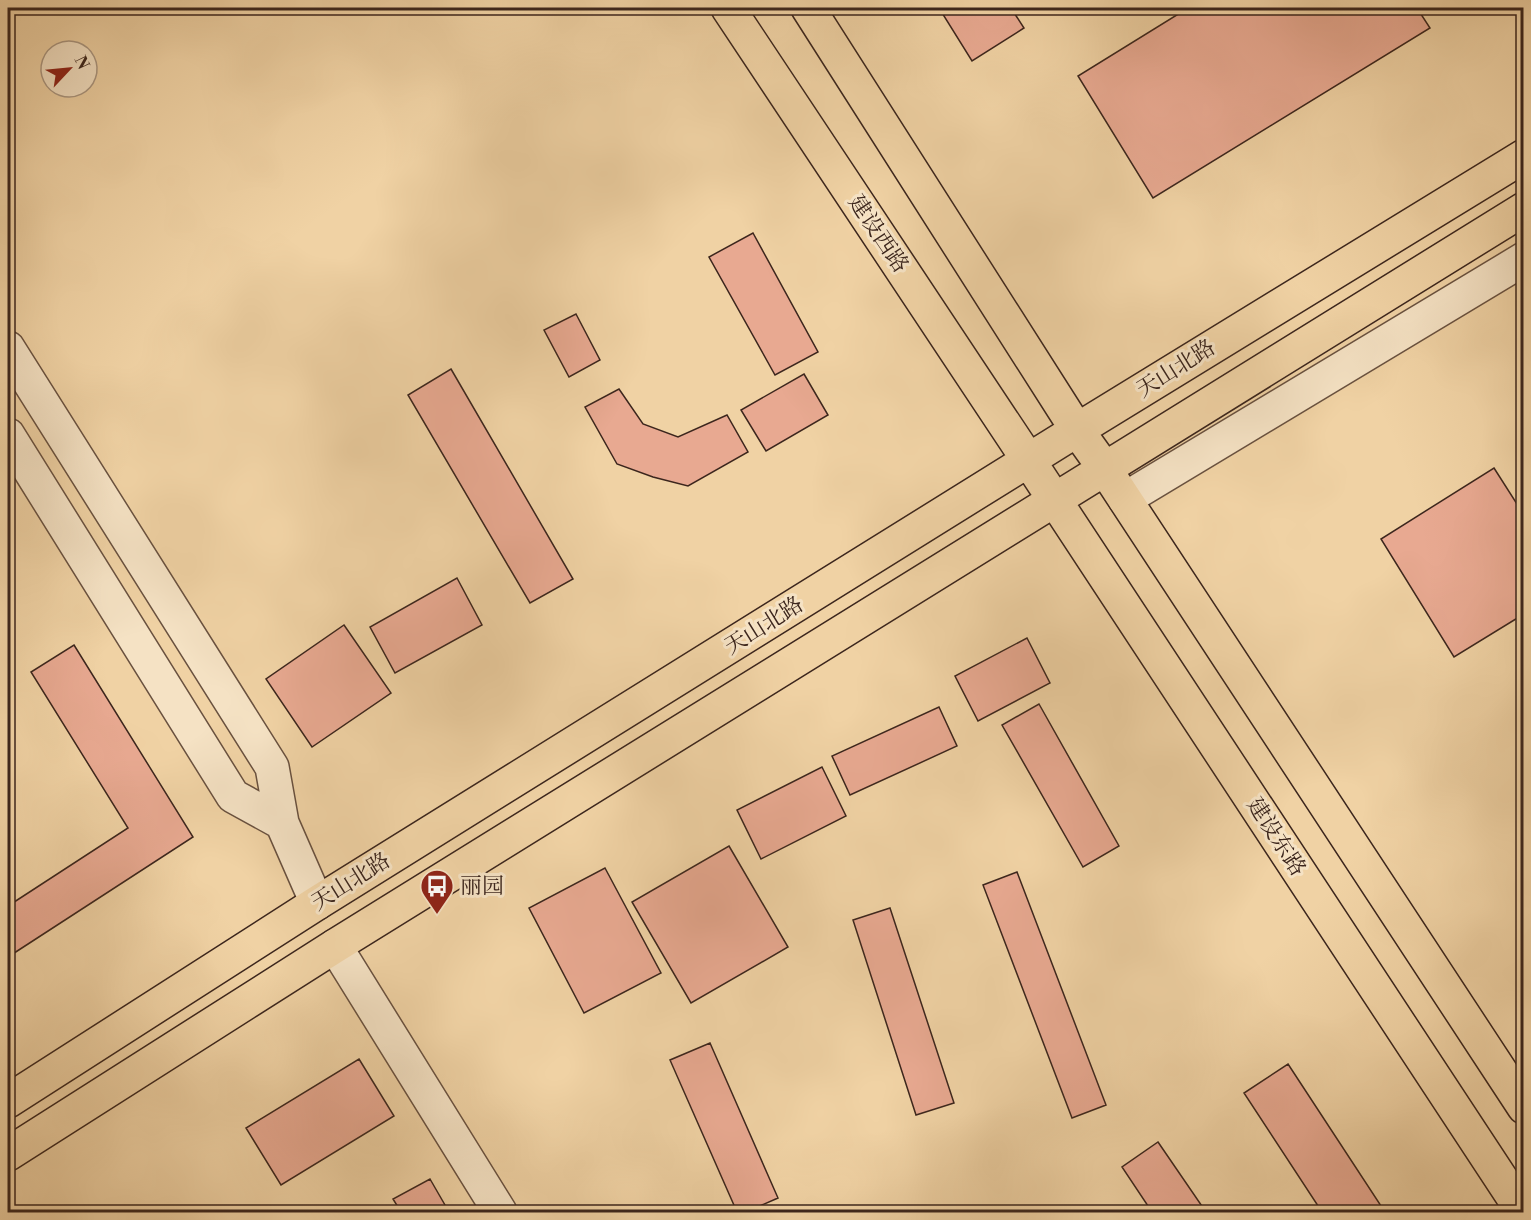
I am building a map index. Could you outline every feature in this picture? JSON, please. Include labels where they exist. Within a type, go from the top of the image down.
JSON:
[{"type":"main road","name":"建设西路","points":[[728,8],[1029,461]]},
{"type":"main road","points":[[808,8],[1077,430],[1125,499],[1524,1107]]},
{"type":"main road","name":"天山北路","points":[[8,1101],[317,903],[1077,430],[1524,156]]},
{"type":"main road","points":[[8,1154],[335,946],[1524,209]]},
{"type":"main road","name":"建设东路","points":[[1029,461],[1523,1212]]},
{"type":"street","points":[[1125,499],[1524,259]]},
{"type":"street","points":[[8,348],[272,767],[282,823],[317,903]]},
{"type":"street","points":[[8,435],[233,796],[282,823]]},
{"type":"street","points":[[335,946],[500,1212]]},
{"type":"building","points":[[939,8],[1011,8],[1024,28],[972,61]]},
{"type":"building","points":[[1188,8],[1417,8],[1430,28],[1153,198],[1078,76]]},
{"type":"building","points":[[753,233],[818,352],[775,375],[709,257]]},
{"type":"building","points":[[576,314],[600,360],[569,377],[544,330]]},
{"type":"building","points":[[451,369],[573,579],[530,603],[408,395]]},
{"type":"building","points":[[804,374],[828,415],[766,451],[741,410]]},
{"type":"building","points":[[619,389],[643,424],[678,437],[727,415],[748,452],[688,486],[617,464],[585,407]]},
{"type":"building","points":[[1494,468],[1524,515],[1524,614],[1454,657],[1381,539]]},
{"type":"building","points":[[457,578],[482,625],[395,673],[370,627]]},
{"type":"building","points":[[344,625],[391,693],[312,747],[266,679]]},
{"type":"building","points":[[1027,638],[1050,683],[978,721],[955,676]]},
{"type":"building","points":[[74,645],[193,837],[8,957],[8,906],[128,828],[31,672]]},
{"type":"building","points":[[1039,704],[1119,846],[1083,867],[1002,725]]},
{"type":"building","points":[[939,707],[957,746],[850,795],[832,756]]},
{"type":"building","points":[[822,767],[846,816],[761,859],[737,810]]},
{"type":"building","points":[[729,846],[788,947],[691,1003],[632,902]]},
{"type":"building","points":[[605,868],[661,973],[584,1013],[529,908]]},
{"type":"building","points":[[1017,872],[1106,1105],[1072,1118],[983,885]]},
{"type":"building","points":[[890,908],[954,1103],[916,1115],[853,920]]},
{"type":"building","points":[[710,1043],[778,1198],[746,1212],[737,1212],[670,1060]]},
{"type":"building","points":[[359,1059],[394,1116],[281,1185],[246,1128]]},
{"type":"building","points":[[1288,1064],[1385,1212],[1322,1212],[1244,1093]]},
{"type":"building","points":[[1158,1142],[1206,1212],[1152,1212],[1122,1167]]},
{"type":"building","points":[[430,1179],[449,1212],[401,1212],[393,1199]]},
{"type":"place","name":"丽园","points":[[437,915]]}]
